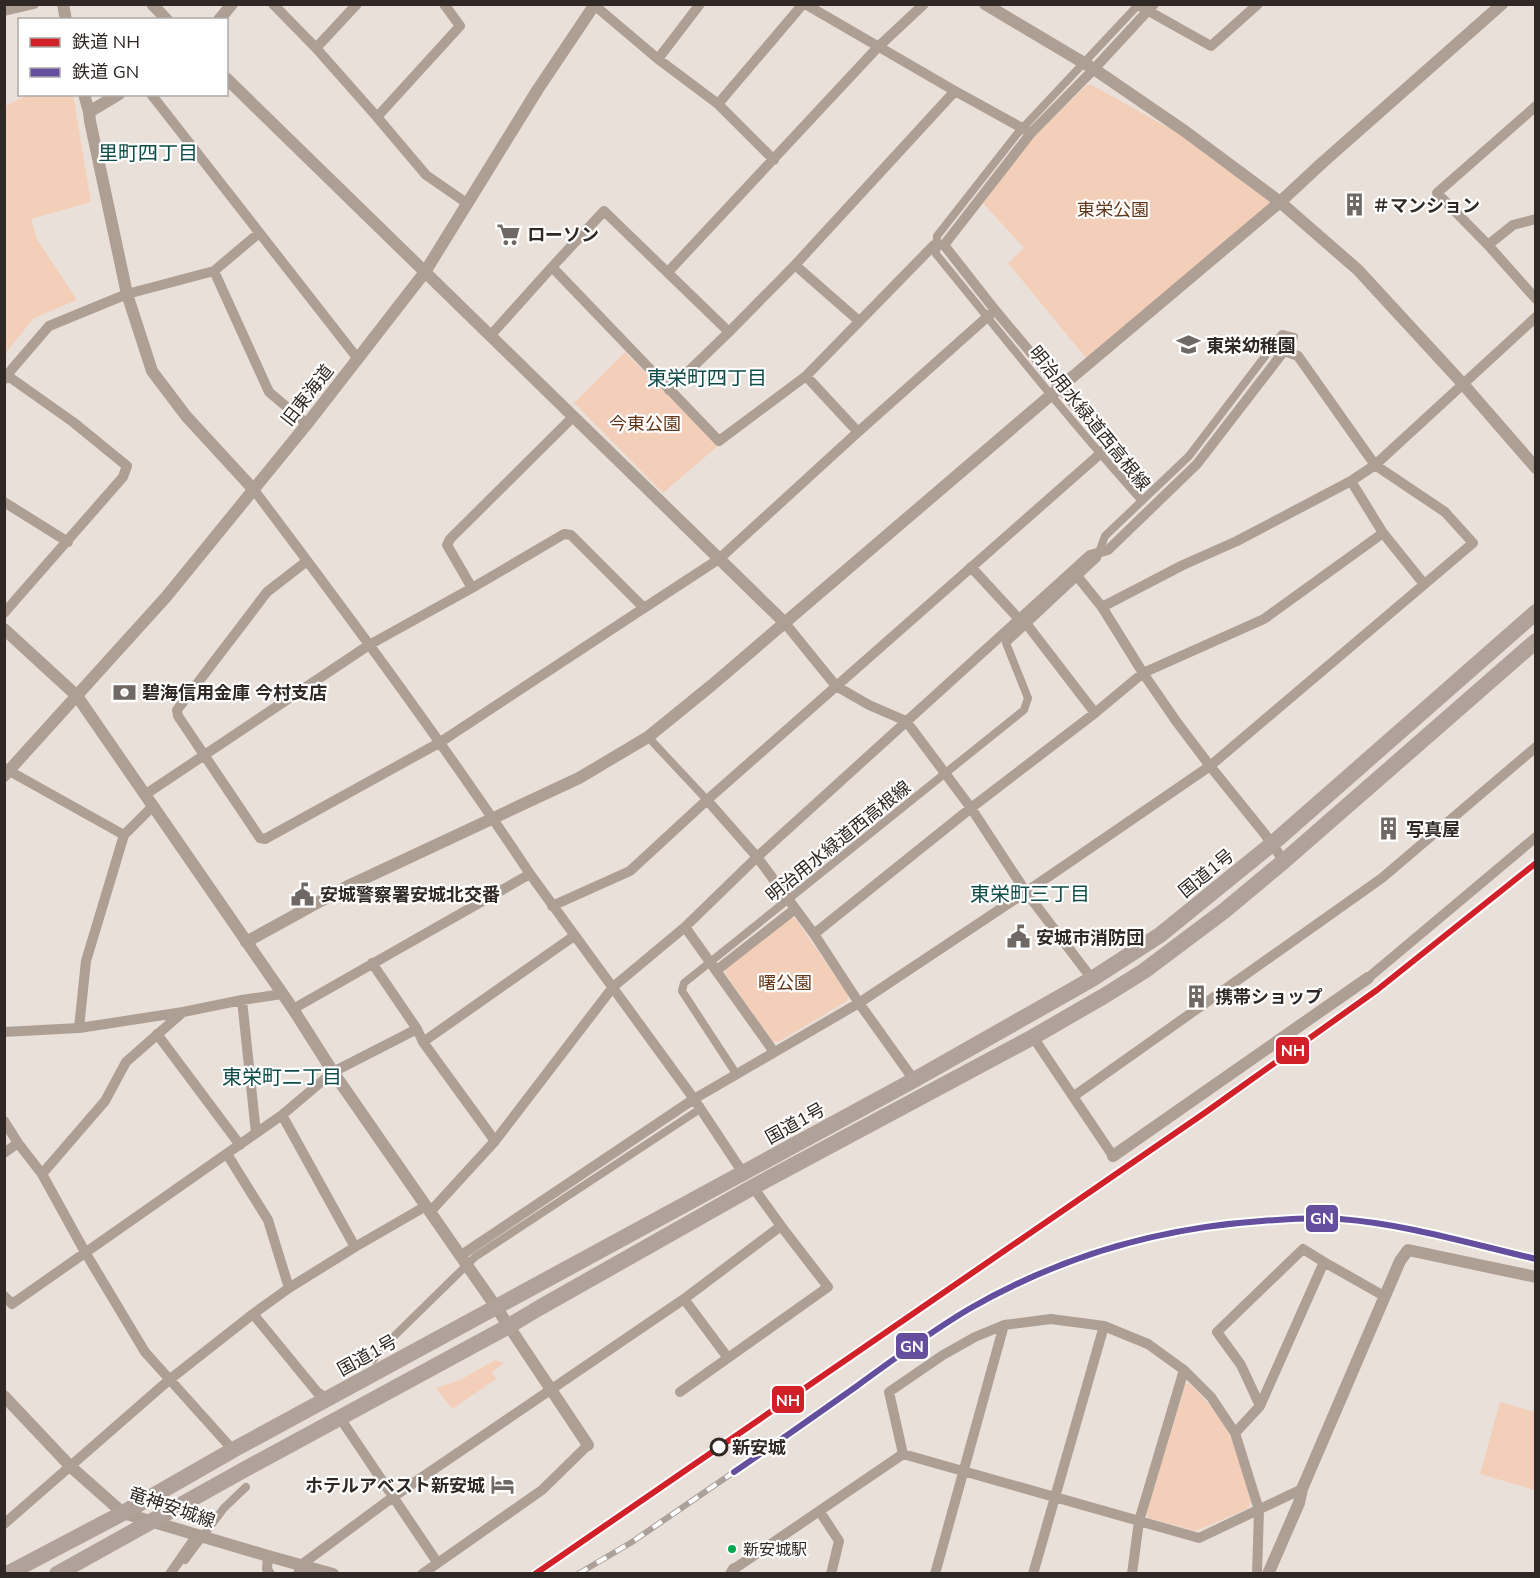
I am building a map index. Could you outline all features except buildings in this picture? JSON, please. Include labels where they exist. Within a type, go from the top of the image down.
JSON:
[{"type":"highway","name":"国道1号","points":[[7,1574],[123,1513],[232,1450],[914,1080],[1092,979],[1160,935],[1272,844],[1536,612]]},
{"type":"highway","name":"国道1号","points":[[57,1574],[509,1326],[753,1187],[1033,1037],[1144,971],[1224,911],[1284,861],[1536,641]]},
{"type":"street","points":[[4,11],[34,4]]},
{"type":"street","points":[[152,4],[165,18]]},
{"type":"street","points":[[221,18],[232,4]]},
{"type":"street","points":[[273,4],[316,48],[426,175],[468,204]]},
{"type":"street","points":[[316,48],[357,4]]},
{"type":"street","points":[[377,117],[460,26],[444,4]]},
{"type":"street","points":[[658,59],[700,4]]},
{"type":"street","points":[[718,104],[804,4],[1027,131]]},
{"type":"street","points":[[668,272],[878,47],[924,4]]},
{"type":"street","points":[[986,4],[1089,66],[1186,132],[1280,202],[1358,270],[1463,384],[1536,468]]},
{"type":"street","points":[[940,245],[1027,131],[1143,6],[1211,46],[1258,4]]},
{"type":"street","points":[[246,942],[346,887],[579,778],[648,737],[1280,202],[1502,4]]},
{"type":"street","points":[[594,5],[658,59],[718,104],[774,160]]},
{"type":"street","name":"旧東海道","points":[[6,772],[166,597],[308,424],[425,272],[538,89],[594,5]]},
{"type":"street","points":[[228,80],[784,622],[836,686],[869,705],[906,721],[971,808],[1026,892],[1092,979]]},
{"type":"street","points":[[669,390],[795,265],[955,91]]},
{"type":"street","points":[[85,96],[127,294],[152,370],[186,416],[254,490],[369,645],[493,818],[552,906],[697,1104],[743,1173]]},
{"type":"street","points":[[89,112],[116,96]]},
{"type":"street","points":[[153,96],[358,359]]},
{"type":"street","points":[[1536,106],[1437,193],[1536,298]]},
{"type":"street","points":[[490,336],[604,211],[729,332]]},
{"type":"street","points":[[1488,245],[1512,225],[1536,219]]},
{"type":"street","points":[[4,613],[123,477],[127,466],[73,422],[6,378],[12,369],[49,326],[127,294],[214,271],[259,233]]},
{"type":"street","points":[[552,267],[719,441],[806,376],[934,245],[940,245]]},
{"type":"street","points":[[552,906],[630,871],[707,800],[1108,446],[1055,391],[991,313],[940,245]]},
{"type":"street","points":[[795,265],[859,321]]},
{"type":"street","points":[[214,271],[269,392],[308,424]]},
{"type":"street","points":[[307,561],[267,592],[177,710],[178,716],[260,838],[265,839],[439,743],[719,559],[991,313]]},
{"type":"street","points":[[1102,607],[1183,565],[1237,542],[1351,481],[1375,465],[1536,317]]},
{"type":"street","points":[[1142,501],[1189,456],[1282,334],[1294,337]]},
{"type":"street","points":[[4,1524],[169,1380],[253,1314],[289,1288],[355,1247],[428,1209],[495,1141],[613,987],[685,927],[906,721],[1075,574],[1090,555],[1108,550],[1197,464],[1284,351],[1298,356],[1375,465],[1445,512],[1473,543],[1210,766],[859,1003],[737,1075],[464,1261],[373,1360]]},
{"type":"street","points":[[806,376],[858,432]]},
{"type":"street","points":[[472,588],[447,544],[573,417]]},
{"type":"street","name":"明治用水緑道西高根線","points":[[1099,552],[1105,536],[1142,501],[1100,454]]},
{"type":"street","points":[[1351,481],[1383,533],[1424,584]]},
{"type":"street","points":[[4,502],[68,542]]},
{"type":"street","points":[[814,934],[1143,673],[1264,619],[1383,533]]},
{"type":"street","points":[[146,794],[369,645],[564,534],[571,535],[644,608]]},
{"type":"street","points":[[971,567],[1023,621],[1095,713]]},
{"type":"street","points":[[1075,574],[1102,607],[1176,721],[1284,861]]},
{"type":"street","name":"明治用水緑道西高根線","points":[[792,904],[945,773],[1024,710],[1028,698],[1006,643],[1023,621]]},
{"type":"street","points":[[4,629],[77,696],[293,1009],[333,1072],[509,1326],[588,1445],[542,1490],[422,1574]]},
{"type":"street","points":[[648,737],[758,857],[914,1080]]},
{"type":"street","points":[[1074,1096],[1382,878],[1536,747]]},
{"type":"street","points":[[6,772],[124,835]]},
{"type":"street","points":[[79,1028],[86,961],[124,835],[153,806]]},
{"type":"street","points":[[1033,1037],[1113,1156],[1368,978],[1536,837]]},
{"type":"street","points":[[293,1009],[530,874]]},
{"type":"street","points":[[737,1075],[682,991],[684,983],[714,967],[792,904]]},
{"type":"street","points":[[685,927],[774,1052]]},
{"type":"street","points":[[423,1042],[574,936]]},
{"type":"street","points":[[372,963],[417,1029],[423,1042],[495,1141]]},
{"type":"street","points":[[4,1032],[79,1028],[282,994]]},
{"type":"street","points":[[242,1000],[256,1133]]},
{"type":"street","points":[[42,1174],[105,1101],[126,1062],[183,1012]]},
{"type":"street","points":[[4,1296],[12,1304],[282,1115],[333,1072],[417,1029]]},
{"type":"street","points":[[157,1034],[240,1145]]},
{"type":"street","points":[[282,1115],[355,1247]]},
{"type":"street","points":[[4,1121],[42,1174],[139,1342],[169,1380],[232,1450]]},
{"type":"street","points":[[4,1153],[18,1143]]},
{"type":"street","points":[[227,1154],[268,1220],[289,1288]]},
{"type":"street","points":[[680,1392],[828,1287],[753,1187]]},
{"type":"street","points":[[299,1569],[393,1497],[684,1299],[781,1226]]},
{"type":"street","points":[[1260,1406],[1241,1365],[1217,1332],[1303,1249],[1384,1296]]},
{"type":"street","points":[[1268,1574],[1384,1296],[1400,1261],[1408,1250],[1536,1277]]},
{"type":"street","points":[[1235,1433],[1260,1406],[1324,1262]]},
{"type":"street","points":[[684,1299],[728,1358]]},
{"type":"street","points":[[253,1314],[317,1392],[328,1399]]},
{"type":"street","points":[[903,1454],[889,1392],[943,1355],[975,1336],[1004,1325],[1051,1319],[1104,1326],[1148,1344],[1184,1370],[1211,1397],[1235,1433],[1259,1510],[1257,1574]]},
{"type":"street","points":[[935,1574],[1004,1325]]},
{"type":"street","points":[[1033,1574],[1104,1326]]},
{"type":"street","points":[[1132,1574],[1139,1521],[1184,1370]]},
{"type":"street","name":"竜神安城線","points":[[4,1396],[70,1467],[123,1513],[268,1556],[299,1569],[333,1574]]},
{"type":"street","points":[[340,1418],[437,1562]]},
{"type":"street","points":[[903,1454],[1199,1538],[1302,1489]]},
{"type":"street","points":[[733,1571],[903,1454]]},
{"type":"street","points":[[170,1574],[200,1536],[246,1487]]},
{"type":"street","points":[[820,1512],[839,1541],[831,1574]]},
{"type":"street","points":[[176,1574],[200,1536]]},
{"type":"street","points":[[268,1556],[267,1569],[270,1574]]},
{"type":"green space","name":"東栄公園","points":[[1087,85],[1092,85],[1185,137],[1273,202],[1086,358],[1008,263],[1024,248],[983,203],[1033,137]]},
{"type":"green space","points":[[26,96],[73,96],[91,202],[31,219],[37,239],[77,300],[34,318],[5,354],[5,106]]},
{"type":"green space","name":"今東公園","points":[[625,352],[718,446],[663,493],[574,403]]},
{"type":"green space","name":"曙公園","points":[[788,917],[795,918],[849,996],[847,1001],[778,1042],[772,1041],[725,973],[725,967]]},
{"type":"green space","points":[[495,1360],[504,1363],[492,1372],[496,1379],[452,1409],[436,1388],[460,1380]]},
{"type":"green space","points":[[1189,1383],[1211,1406],[1227,1430],[1251,1501],[1249,1508],[1196,1531],[1148,1518],[1145,1511],[1183,1384]]},
{"type":"green space","points":[[1500,1402],[1535,1412],[1535,1490],[1480,1474]]},
{"type":"railway","points":[[578,1574],[632,1542],[734,1472]]},
{"type":"rail line","name":"NH","points":[[535,1574],[1206,1112],[1377,990],[1536,863]]},
{"type":"rail line","name":"GN","points":[[734,1472],[912,1346],[969,1309],[1004,1290],[1074,1260],[1147,1238],[1223,1225],[1330,1218],[1389,1225],[1536,1259]]},
{"type":"place","name":"＃マンション","points":[[1354,205]]},
{"type":"place","name":"ローソン","points":[[509,234]]},
{"type":"place","name":"東栄幼稚園","points":[[1188,345]]},
{"type":"place","name":"碧海信用金庫 今村支店","points":[[124,692]]},
{"type":"place","name":"写真屋","points":[[1388,829]]},
{"type":"place","name":"安城警察署安城北交番","points":[[302,894]]},
{"type":"place","name":"安城市消防団","points":[[1018,937]]},
{"type":"place","name":"携帯ショップ","points":[[1197,996]]},
{"type":"place","name":"新安城","points":[[719,1447]]},
{"type":"place","name":"ホテルアベスト新安城","points":[[503,1485]]},
{"type":"place","name":"新安城駅","points":[[732,1549]]},
{"type":"district","name":"里町四丁目","points":[[148,152]]},
{"type":"district","name":"東栄町四丁目","points":[[707,377]]},
{"type":"district","name":"東栄町三丁目","points":[[1030,893]]},
{"type":"district","name":"東栄町二丁目","points":[[282,1076]]}]
